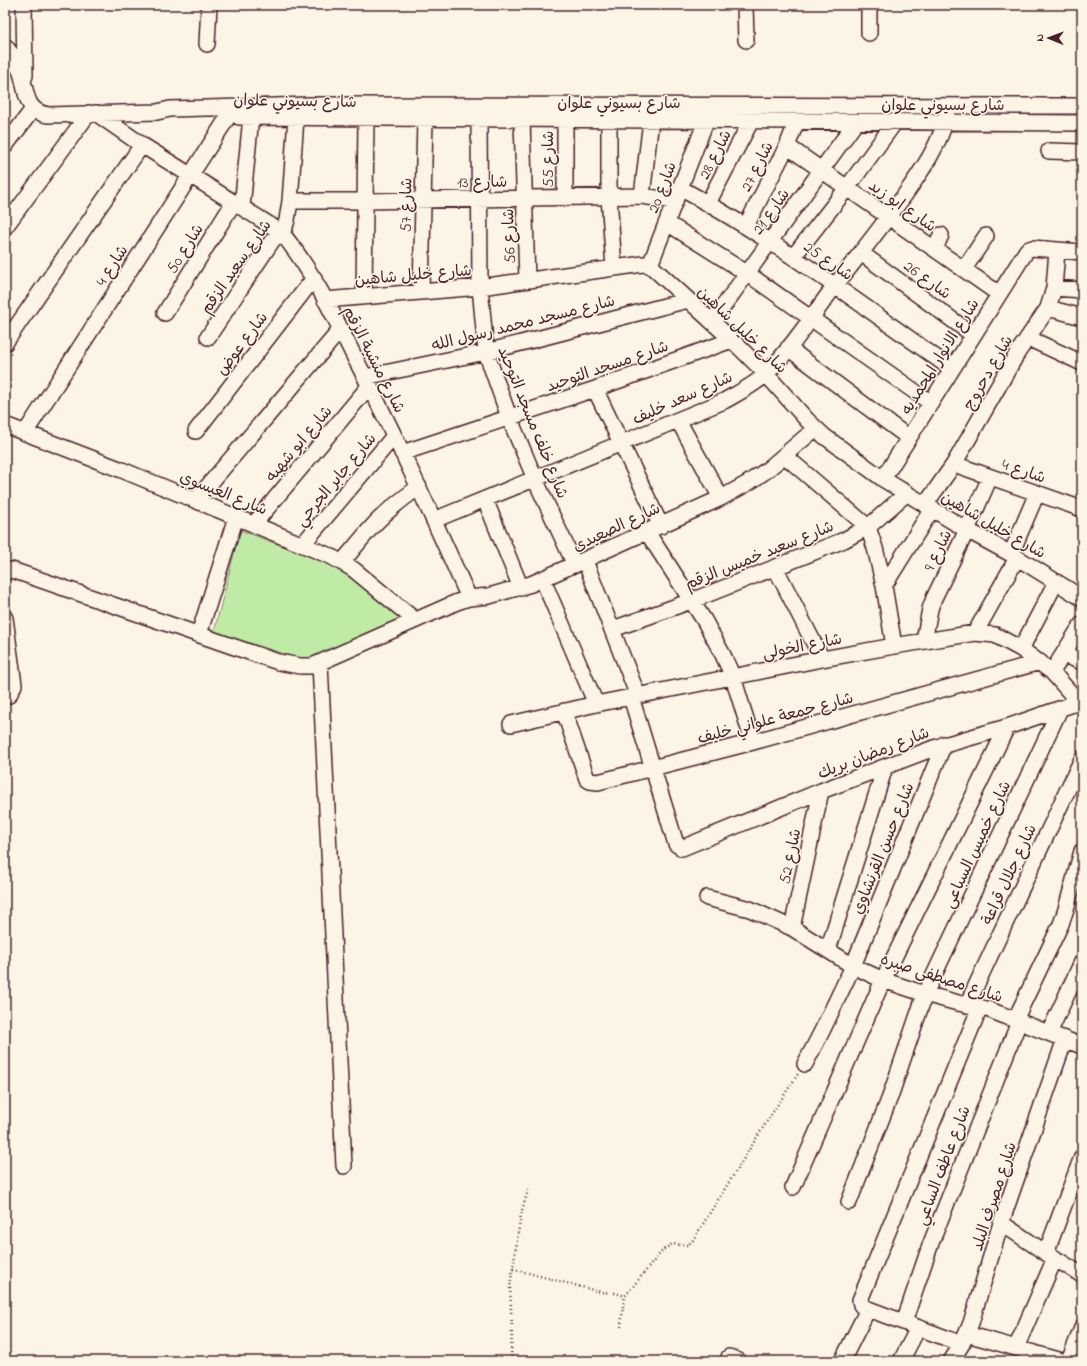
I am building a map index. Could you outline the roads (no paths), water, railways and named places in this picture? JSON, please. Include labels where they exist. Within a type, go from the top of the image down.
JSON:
[{"type":"street","points":[[24,5],[25,90]]},
{"type":"street","points":[[207,44],[209,5]]},
{"type":"street","points":[[746,5],[746,40]]},
{"type":"street","points":[[869,5],[869,33]]},
{"type":"street","points":[[5,146],[34,109],[27,99],[21,72],[8,56]]},
{"type":"street","name":"شارع بسيوني علوان","points":[[34,109],[42,114],[48,115],[157,112],[170,109],[310,105],[1082,106]]},
{"type":"street","name":"شارع سعد خليف","points":[[434,520],[724,401],[752,385],[766,374],[788,348],[889,217],[922,169],[946,122],[949,106]]},
{"type":"street","name":"شارع بسيوني علوان","points":[[157,112],[165,115],[296,118],[1082,123]]},
{"type":"street","points":[[5,227],[92,113]]},
{"type":"street","name":"شارع منشية الزقم","points":[[92,113],[281,232],[302,259],[314,278],[367,381],[419,487],[469,598]]},
{"type":"street","name":"شارع 4","points":[[25,433],[228,117]]},
{"type":"street","points":[[238,205],[251,117]]},
{"type":"street","name":"شارع سعيد الزقم","points":[[208,336],[272,241],[285,228],[290,201],[296,118]]},
{"type":"street","points":[[364,296],[366,118]]},
{"type":"street","name":"شارع 57","points":[[421,291],[425,119]]},
{"type":"street","name":"شارع خلف مسجد التوحيد","points":[[479,119],[480,287],[486,352],[509,417],[535,479],[613,629],[634,696],[651,768],[676,844],[680,848],[684,847]]},
{"type":"street","name":"شارع 56","points":[[522,120],[527,280]]},
{"type":"street","name":"شارع 55","points":[[565,120],[565,198]]},
{"type":"street","points":[[609,120],[609,197],[614,268]]},
{"type":"street","points":[[642,196],[652,120]]},
{"type":"street","name":"شارع 20","points":[[650,265],[706,120]]},
{"type":"street","name":"شارع 28","points":[[708,203],[751,121]]},
{"type":"street","name":"شارع 27","points":[[746,226],[787,146],[797,121]]},
{"type":"street","name":"شارع 21","points":[[712,322],[856,122]]},
{"type":"street","points":[[793,258],[895,122]]},
{"type":"street","points":[[5,344],[142,145]]},
{"type":"street","name":"شارع ابو زيد","points":[[787,146],[999,294]]},
{"type":"street","points":[[1049,151],[1082,152]]},
{"type":"street","name":"شارع 25","points":[[680,188],[746,226],[835,286],[952,369]]},
{"type":"street","name":"شارع 13","points":[[290,201],[642,196],[675,202]]},
{"type":"street","name":"شارع 50","points":[[165,313],[238,205]]},
{"type":"street","points":[[667,222],[748,274],[931,403]]},
{"type":"street","points":[[935,249],[941,235]]},
{"type":"street","points":[[964,270],[986,236]]},
{"type":"street","name":"شارع الانوار المحمديه","points":[[883,479],[1025,252],[1032,248],[1057,251]]},
{"type":"street","points":[[1057,251],[1082,252]]},
{"type":"street","name":"شارع دحروج","points":[[884,586],[1028,338],[1048,308],[1054,288],[1057,251]]},
{"type":"street","name":"شارع 26","points":[[861,253],[973,335]]},
{"type":"street","name":"شارع خليل شاهين","points":[[325,300],[480,287],[643,264],[650,265],[732,340],[766,374],[815,429],[883,479],[1082,598]]},
{"type":"street","name":"شارع عوض","points":[[196,431],[314,278]]},
{"type":"street","points":[[1054,288],[1082,290]]},
{"type":"street","name":"شارع مسجد محمد رسول الله","points":[[367,381],[688,300]]},
{"type":"street","points":[[1048,308],[1082,317]]},
{"type":"street","points":[[196,500],[341,329]]},
{"type":"street","points":[[1028,338],[1082,363]]},
{"type":"street","name":"شارع مسجد التوحيد","points":[[402,453],[595,389],[732,340]]},
{"type":"street","points":[[788,348],[909,438]]},
{"type":"street","name":"شارع ابو شهبه","points":[[254,524],[367,381]]},
{"type":"street","points":[[595,389],[661,526]]},
{"type":"street","points":[[678,420],[720,498]]},
{"type":"street","name":"شارع العيسوي","points":[[5,425],[196,500],[303,544],[342,562],[353,569],[415,620]]},
{"type":"street","name":"شارع الصعيدى","points":[[5,572],[12,570],[278,662],[300,666],[312,666],[457,602],[469,598],[489,596],[521,588],[543,580],[661,526],[748,483],[785,456],[815,429]]},
{"type":"street","name":"شارع جابر الجرحي","points":[[303,544],[394,436]]},
{"type":"street","points":[[785,456],[868,527],[875,548],[884,586],[894,646]]},
{"type":"street","name":"شارع 4","points":[[954,464],[1082,509]]},
{"type":"street","name":"شارع 9","points":[[924,641],[930,609],[990,477]]},
{"type":"street","points":[[342,562],[382,517],[419,487]]},
{"type":"street","name":"شارع سعيد خميس الزقم","points":[[613,629],[844,540],[868,527],[907,493]]},
{"type":"street","points":[[975,633],[1014,556],[1037,493]]},
{"type":"street","points":[[485,499],[521,588]]},
{"type":"street","points":[[199,634],[236,517]]},
{"type":"street","points":[[647,532],[713,635],[724,655],[733,677],[753,742]]},
{"type":"street","points":[[775,566],[822,659]]},
{"type":"street","points":[[543,580],[596,704]]},
{"type":"street","points":[[1022,649],[1056,582]]},
{"type":"street","points":[[5,618],[14,685],[9,695],[5,696]]},
{"type":"street","points":[[1052,672],[1082,624]]},
{"type":"street","name":"شارع الخولى","points":[[512,724],[634,696],[822,659],[975,633],[995,635],[1022,649],[1052,672],[1080,704]]},
{"type":"street","points":[[1064,655],[1082,662]]},
{"type":"street","name":"شارع جمعة علواني خليف","points":[[564,711],[587,779],[598,782],[753,742],[1040,662]]},
{"type":"street","points":[[320,663],[344,1166]]},
{"type":"street","name":"شارع رمضان بريك","points":[[684,847],[821,791],[944,744],[1007,727],[1080,704]]},
{"type":"street","name":"شارع خميس السباعى","points":[[849,1202],[890,1097],[925,994],[1060,710]]},
{"type":"street","points":[[793,1187],[883,980],[1007,727]]},
{"type":"street","name":"شارع حسن القرنشاوي","points":[[805,1064],[853,966],[944,744]]},
{"type":"street","name":"شارع جلال قراعة","points":[[868,1309],[863,1308],[860,1300],[973,1006],[1082,760]]},
{"type":"street","points":[[828,950],[885,767]]},
{"type":"street","name":"شارع 52","points":[[792,928],[821,791]]},
{"type":"street","name":"شارع عاطف الساعي","points":[[904,1322],[931,1243],[1017,1021],[1061,924],[1082,851]]},
{"type":"street","name":"شارع مصطفى صبره","points":[[707,898],[750,909],[792,928],[853,966],[883,980],[958,1004],[973,1006],[1082,1046]]},
{"type":"street","points":[[1049,1033],[1082,962]]},
{"type":"street","name":"شارع مصرف البلد","points":[[951,1361],[964,1339],[1001,1223],[1065,1039]]},
{"type":"street","points":[[1016,1348],[1050,1255],[1082,1157]]},
{"type":"street","points":[[1001,1223],[1082,1275]]},
{"type":"street","points":[[842,1361],[868,1309],[918,1328],[964,1339],[1016,1348],[1062,1361]]},
{"type":"street","points":[[901,1361],[918,1328]]},
{"type":"street","points":[[1069,1361],[1082,1328]]}]
